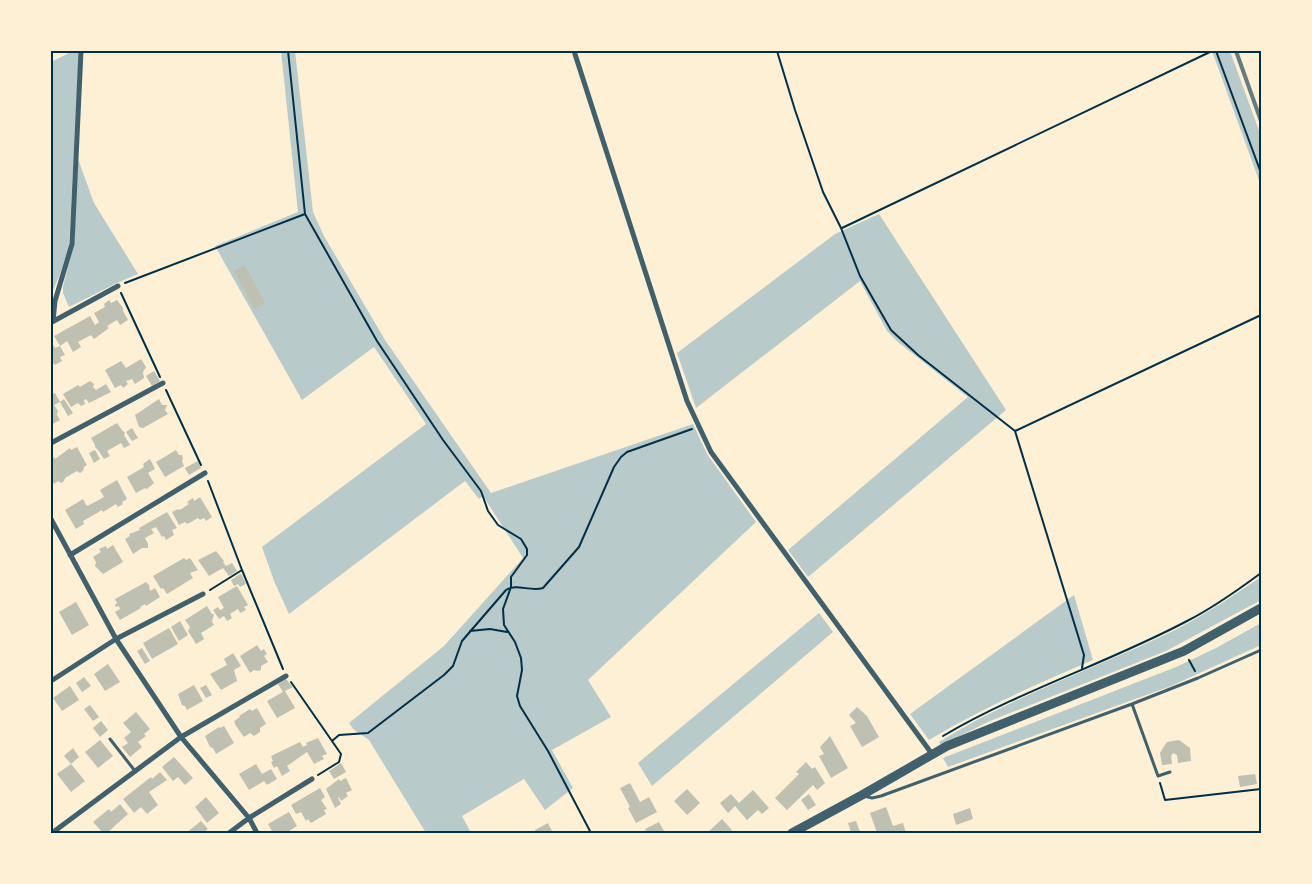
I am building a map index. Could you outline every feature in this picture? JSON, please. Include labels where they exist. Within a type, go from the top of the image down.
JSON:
[{"type":"street","points":[[52,321],[55,301],[72,244],[81,51]]},
{"type":"street","points":[[574,51],[687,401],[711,452],[932,754]]},
{"type":"street","points":[[52,321],[118,286]]},
{"type":"street","points":[[51,443],[164,384]]},
{"type":"street","points":[[70,555],[205,473]]},
{"type":"street","points":[[51,519],[116,639],[181,737],[249,818],[257,833]]},
{"type":"street","points":[[51,682],[116,639],[203,594]]},
{"type":"street","points":[[792,833],[947,746],[1184,651],[1261,608]]},
{"type":"street","points":[[52,833],[181,737],[286,676]]},
{"type":"street","points":[[229,833],[249,818],[312,780]]},
{"type":"lane","points":[[862,795],[872,798],[881,796],[1132,704],[1198,678],[1261,650]]},
{"type":"lane","points":[[1132,704],[1158,776],[1170,772]]},
{"type":"lane","points":[[110,739],[136,771]]},
{"type":"path","points":[[288,51],[305,214],[377,341],[443,440],[481,491],[488,511],[498,525],[521,539],[527,548],[527,555],[511,577],[511,587],[503,609],[504,624],[515,642],[521,658],[522,670],[517,696],[520,706],[548,751],[591,833]]},
{"type":"path","points":[[777,51],[823,192],[842,228],[860,276],[891,330],[918,354],[1015,431],[1084,655],[1082,668]]},
{"type":"path","points":[[842,228],[1214,51],[1261,173]]},
{"type":"path","points":[[305,214],[118,286],[205,473],[242,570],[286,676],[341,754],[339,762],[312,780]]},
{"type":"path","points":[[1015,431],[1261,315]]},
{"type":"path","points":[[332,741],[339,735],[368,733],[444,675],[454,666],[462,641],[496,600],[511,587],[537,590],[542,588],[579,547],[614,467],[627,452],[699,427]]},
{"type":"path","points":[[203,594],[242,570]]},
{"type":"path","points":[[942,736],[978,715],[1119,653],[1188,620],[1261,573]]},
{"type":"path","points":[[470,631],[490,629],[508,632]]},
{"type":"path","points":[[1184,651],[1198,678]]},
{"type":"path","points":[[1158,776],[1165,800],[1261,789]]},
{"type":"shaded area","points":[[73,51],[79,51],[69,246],[51,295],[51,62]]},
{"type":"shaded area","points":[[281,51],[295,51],[313,212],[324,236],[385,340],[491,493],[693,424],[707,454],[756,522],[588,680],[611,717],[552,750],[573,788],[545,810],[524,779],[462,816],[471,833],[426,833],[369,740],[354,730],[349,723],[444,646],[523,558],[483,496],[479,499],[465,481],[289,614],[274,581],[262,547],[426,424],[374,347],[302,400],[215,246],[298,212]]},
{"type":"shaded area","points":[[1212,51],[1230,51],[1261,136],[1261,186]]},
{"type":"shaded area","points":[[78,159],[94,203],[138,274],[69,307],[63,293],[63,287],[74,243]]},
{"type":"shaded area","points":[[879,214],[1006,410],[808,577],[788,550],[968,397],[898,342],[887,331],[860,281],[696,408],[677,353],[835,234]]},
{"type":"shaded area","points":[[1261,577],[1261,600],[1166,651],[990,721],[941,745],[939,742],[1026,696],[1177,629],[1209,611]]},
{"type":"shaded area","points":[[1074,595],[1093,660],[989,707],[929,740],[910,714]]},
{"type":"shaded area","points":[[819,613],[833,632],[652,786],[638,763]]},
{"type":"shaded area","points":[[1261,623],[1261,645],[1171,686],[948,767],[943,758],[1176,667],[1216,648]]},
{"type":"building","points":[[245,265],[265,303],[254,309],[234,271]]},
{"type":"building","points":[[109,300],[111,303],[117,300],[128,320],[120,325],[117,320],[107,326],[109,328],[94,339],[91,335],[78,342],[81,347],[73,352],[67,341],[60,346],[54,336],[90,316],[95,325],[99,322],[94,313],[105,307],[104,304]]},
{"type":"building","points":[[51,342],[55,348],[60,346],[65,355],[60,357],[62,361],[55,365],[53,363],[51,365]]},
{"type":"building","points":[[141,359],[146,367],[143,372],[144,378],[135,384],[132,379],[126,381],[128,384],[123,388],[121,385],[115,388],[105,370],[121,361],[126,368]]},
{"type":"building","points":[[154,371],[160,381],[152,386],[146,376]]},
{"type":"building","points":[[90,381],[94,384],[93,387],[96,390],[106,384],[111,392],[89,403],[86,399],[84,400],[85,404],[81,406],[78,403],[71,407],[63,394],[78,385],[80,387]]},
{"type":"building","points":[[55,393],[60,402],[54,405],[60,420],[51,425],[51,395]]},
{"type":"building","points":[[64,399],[73,413],[68,416],[60,402]]},
{"type":"building","points":[[159,399],[162,405],[167,405],[165,410],[168,414],[143,428],[139,427],[135,415]]},
{"type":"building","points":[[117,423],[125,433],[124,435],[130,445],[124,448],[121,443],[107,451],[110,456],[104,459],[91,438]]},
{"type":"building","points":[[132,428],[138,438],[132,441],[126,432]]},
{"type":"building","points":[[77,447],[87,465],[80,473],[77,471],[65,478],[61,483],[58,481],[54,484],[51,478],[51,459],[54,457],[55,459],[70,448],[71,450]]},
{"type":"building","points":[[95,450],[100,459],[94,463],[89,453]]},
{"type":"building","points":[[176,450],[179,455],[182,455],[184,466],[165,477],[156,462]]},
{"type":"building","points":[[150,459],[155,469],[148,473],[154,483],[147,489],[145,488],[136,493],[127,477],[144,467],[143,464]]},
{"type":"building","points":[[198,461],[201,468],[189,475],[185,468]]},
{"type":"building","points":[[117,480],[127,499],[122,502],[123,504],[118,507],[116,504],[103,512],[102,510],[83,521],[84,524],[76,529],[65,510],[83,499],[87,506],[104,497],[100,490]]},
{"type":"building","points":[[200,497],[212,517],[206,521],[204,518],[200,520],[198,518],[187,524],[185,522],[179,525],[172,512],[189,504],[187,502],[193,498],[194,501]]},
{"type":"building","points":[[167,512],[177,528],[172,530],[174,535],[166,540],[156,527],[151,529],[154,533],[145,538],[148,548],[142,548],[133,554],[125,539],[130,536],[129,534],[140,530],[139,528]]},
{"type":"building","points":[[113,545],[123,562],[103,574],[95,566],[96,562],[93,557],[101,552],[99,549],[106,546],[107,549]]},
{"type":"building","points":[[216,551],[226,566],[232,563],[237,571],[229,576],[223,568],[209,576],[198,560]]},
{"type":"building","points":[[184,558],[186,560],[190,558],[198,570],[190,573],[193,578],[167,594],[163,588],[161,589],[153,576]]},
{"type":"building","points":[[240,574],[246,584],[240,587],[238,584],[234,586],[231,580]]},
{"type":"building","points":[[146,582],[149,585],[150,591],[155,588],[160,597],[120,620],[115,612],[120,609],[119,606],[116,607],[115,605],[117,603],[115,599]]},
{"type":"building","points":[[237,586],[248,605],[244,607],[246,610],[240,613],[238,609],[230,614],[232,618],[227,621],[224,616],[219,619],[213,610],[218,607],[220,610],[224,608],[218,597]]},
{"type":"building","points":[[76,602],[89,625],[72,635],[59,612]]},
{"type":"building","points":[[207,606],[212,614],[214,614],[212,622],[214,625],[201,633],[204,639],[196,644],[188,631],[190,627],[185,620]]},
{"type":"building","points":[[180,621],[188,635],[179,641],[171,627]]},
{"type":"building","points":[[169,628],[178,644],[152,659],[143,643]]},
{"type":"building","points":[[257,645],[261,651],[264,649],[267,654],[264,656],[268,662],[261,666],[261,670],[254,670],[250,673],[240,656]]},
{"type":"building","points":[[142,648],[150,661],[145,664],[137,651]]},
{"type":"building","points":[[233,653],[241,666],[234,670],[237,681],[221,690],[210,674],[227,665],[224,659]]},
{"type":"building","points":[[108,664],[120,682],[105,691],[94,674]]},
{"type":"building","points":[[84,677],[91,686],[82,692],[76,683]]},
{"type":"building","points":[[286,679],[293,687],[285,691],[295,708],[277,718],[267,701],[283,692],[278,684]]},
{"type":"building","points":[[194,685],[203,701],[187,710],[182,705],[178,694]]},
{"type":"building","points":[[206,685],[212,695],[206,698],[200,688]]},
{"type":"building","points":[[70,686],[79,700],[62,711],[53,698]]},
{"type":"building","points":[[90,705],[99,717],[93,721],[84,709]]},
{"type":"building","points":[[857,707],[867,716],[879,737],[862,747],[850,726],[856,723],[849,715]]},
{"type":"building","points":[[257,708],[266,724],[254,736],[250,733],[244,737],[234,721],[250,709],[252,711]]},
{"type":"building","points":[[136,712],[150,729],[144,734],[146,736],[138,742],[142,747],[130,757],[122,747],[128,743],[124,738],[131,732],[123,723]]},
{"type":"building","points":[[101,721],[108,730],[100,737],[93,728]]},
{"type":"building","points":[[224,726],[234,743],[216,754],[205,736]]},
{"type":"building","points":[[830,736],[848,768],[831,778],[819,756],[824,754],[820,747]]},
{"type":"building","points":[[318,738],[327,754],[322,756],[324,759],[314,764],[307,752],[287,766],[290,771],[282,776],[277,766],[274,768],[271,756],[300,742],[303,747],[307,745],[306,743]]},
{"type":"building","points":[[100,740],[113,756],[98,768],[85,752]]},
{"type":"building","points":[[1179,740],[1190,748],[1191,761],[1178,763],[1177,755],[1173,753],[1171,756],[1172,764],[1162,765],[1160,753],[1167,742]]},
{"type":"building","points":[[73,748],[79,757],[71,764],[64,756]]},
{"type":"building","points":[[174,757],[193,778],[185,785],[178,777],[173,781],[162,767]]},
{"type":"building","points":[[806,762],[812,769],[815,767],[825,783],[817,790],[813,785],[787,810],[775,798],[799,774],[796,772]]},
{"type":"building","points":[[341,763],[346,772],[334,779],[329,771]]},
{"type":"building","points":[[71,764],[85,781],[71,792],[57,774]]},
{"type":"building","points":[[256,764],[262,774],[271,769],[277,779],[267,785],[264,781],[249,790],[239,774]]},
{"type":"building","points":[[160,772],[167,780],[149,792],[158,805],[147,814],[141,807],[134,813],[123,799]]},
{"type":"building","points":[[1255,774],[1257,784],[1240,787],[1238,776]]},
{"type":"building","points":[[346,778],[352,790],[346,793],[348,796],[341,801],[338,798],[341,804],[335,808],[326,789],[339,779],[340,781]]},
{"type":"building","points":[[630,783],[640,802],[649,797],[657,812],[636,823],[620,788]]},
{"type":"building","points":[[320,788],[325,797],[321,800],[327,809],[324,810],[326,814],[311,823],[308,819],[306,821],[301,812],[296,814],[291,805]]},
{"type":"building","points":[[687,789],[700,803],[687,815],[674,801]]},
{"type":"building","points":[[753,790],[769,808],[762,814],[758,810],[747,820],[735,806],[728,813],[720,803],[731,794],[739,803]]},
{"type":"building","points":[[809,794],[816,805],[808,810],[801,800]]},
{"type":"building","points":[[206,797],[219,813],[207,823],[195,807]]},
{"type":"building","points":[[120,804],[128,814],[107,833],[103,833],[93,822],[109,809],[111,812]]},
{"type":"building","points":[[886,807],[893,826],[903,823],[906,833],[877,833],[870,813]]},
{"type":"building","points":[[970,808],[973,819],[956,825],[953,814]]},
{"type":"building","points":[[289,812],[297,826],[286,833],[273,833],[268,824]]},
{"type":"building","points":[[722,819],[732,830],[729,833],[707,833]]},
{"type":"building","points":[[201,821],[208,829],[203,833],[186,833]]},
{"type":"building","points":[[856,821],[860,832],[851,833],[848,823]]},
{"type":"building","points":[[659,822],[665,833],[647,833],[645,829]]},
{"type":"building","points":[[548,823],[553,833],[536,833],[535,830]]},
{"type":"railway","points":[[1236,51],[1261,121]]}]
